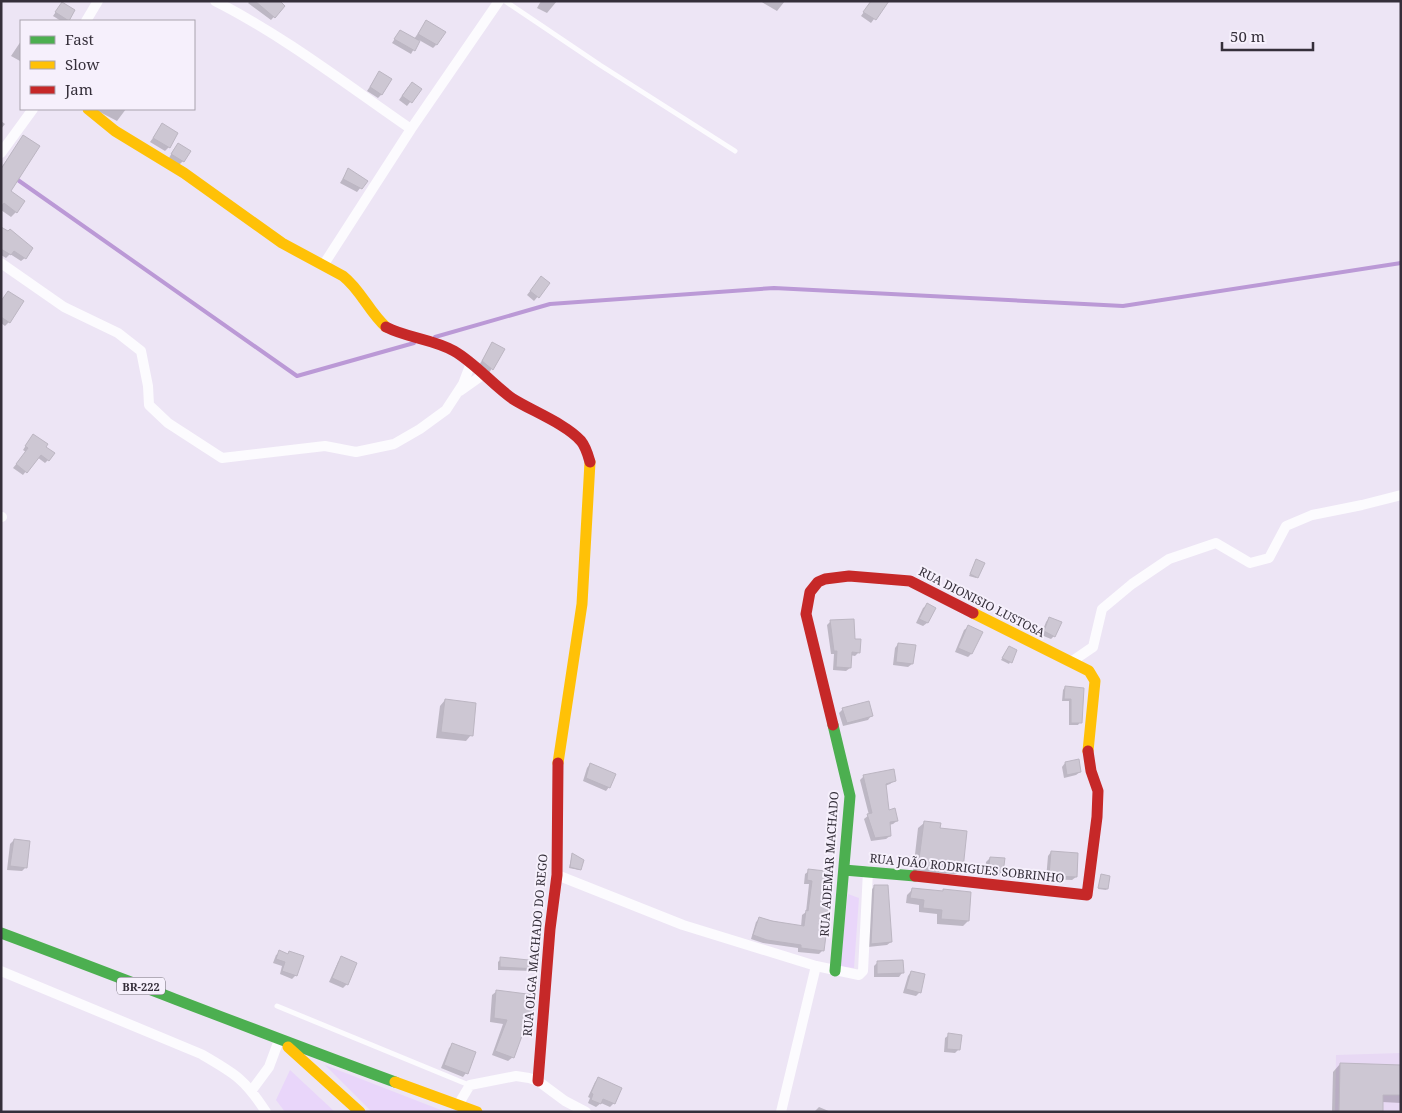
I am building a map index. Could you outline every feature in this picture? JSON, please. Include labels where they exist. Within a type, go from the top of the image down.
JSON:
[{"type":"main road","name":"RUA OLGA MACHADO DO REGO","points":[[89,110],[115,131],[184,173],[282,243],[324,264],[352,283],[376,317],[386,326],[394,331],[455,351],[512,398],[570,432],[581,441],[586,449],[591,465],[582,604],[558,760],[557,875],[550,929],[538,1081]]},
{"type":"main road","name":"RUA DIONISIO LUSTOSA","points":[[806,614],[811,590],[818,582],[832,577],[889,578],[910,581],[1089,671],[1094,678],[1095,684],[1088,753],[1091,771],[1098,791],[1098,817],[1087,895]]},
{"type":"main road","name":"RUA ADEMAR MACHADO","points":[[806,614],[850,796],[835,971]]},
{"type":"main road","name":"RUA JOÃO RODRIGUES SOBRINHO","points":[[844,870],[1087,895]]},
{"type":"main road","name":"BR-222","points":[[1,933],[198,1007],[279,1040],[477,1112]]},
{"type":"main road","points":[[279,1040],[360,1112]]},
{"type":"street","points":[[87,20],[98,1]]},
{"type":"street","points":[[215,1],[288,44],[411,129]]},
{"type":"street","points":[[324,264],[411,129],[500,1]]},
{"type":"street","points":[[1,153],[32,110]]},
{"type":"street","points":[[1,263],[64,308],[118,333],[141,351],[148,386],[149,405],[168,423],[222,458],[326,446],[356,452],[394,444],[420,429],[446,410],[463,384],[471,363]]},
{"type":"street","points":[[293,450],[313,448],[370,456],[388,445],[434,427],[460,391],[484,374]]},
{"type":"street","points":[[1070,662],[1093,647],[1102,609],[1132,584],[1169,559],[1216,543],[1250,563],[1269,558],[1286,526],[1312,516],[1401,495]]},
{"type":"street","points":[[557,875],[683,924],[816,966],[859,975],[863,971],[868,871]]},
{"type":"street","points":[[782,1112],[816,966]]},
{"type":"street","points":[[1,971],[201,1054],[230,1070],[252,1090],[266,1112]]},
{"type":"street","points":[[252,1090],[269,1067],[279,1040]]},
{"type":"street","points":[[458,1105],[470,1085],[516,1076],[538,1081],[565,1101],[586,1112]]},
{"type":"lane","points":[[505,1],[592,60],[735,151]]},
{"type":"lane","points":[[277,1006],[470,1085]]},
{"type":"shaded area","points":[[848,894],[859,898],[854,968],[839,966]]},
{"type":"shaded area","points":[[1401,1053],[1401,1112],[1335,1112],[1336,1055]]},
{"type":"shaded area","points":[[325,1065],[446,1112],[372,1112]]},
{"type":"shaded area","points":[[290,1070],[335,1112],[285,1112],[276,1100]]},
{"type":"building","points":[[255,1],[280,1],[285,6],[275,18]]},
{"type":"building","points":[[871,1],[889,1],[876,20],[863,12]]},
{"type":"building","points":[[62,2],[75,10],[70,20],[55,12]]},
{"type":"building","points":[[426,20],[446,32],[437,45],[418,34]]},
{"type":"building","points":[[400,30],[420,41],[415,51],[394,39]]},
{"type":"building","points":[[379,71],[392,79],[382,95],[370,87]]},
{"type":"building","points":[[412,82],[422,89],[412,103],[402,96]]},
{"type":"building","points":[[162,123],[178,133],[170,148],[153,138]]},
{"type":"building","points":[[23,135],[40,146],[11,191],[25,201],[17,213],[4,203],[1,207],[1,169]]},
{"type":"building","points":[[178,143],[191,151],[184,162],[171,154]]},
{"type":"building","points":[[348,168],[368,181],[362,189],[343,179]]},
{"type":"building","points":[[1,227],[8,231],[10,229],[33,248],[26,259],[14,251],[11,255],[1,249]]},
{"type":"building","points":[[541,276],[550,283],[539,298],[530,291]]},
{"type":"building","points":[[8,291],[24,301],[10,323],[1,317],[1,301]]},
{"type":"building","points":[[492,342],[505,349],[493,370],[482,361]]},
{"type":"building","points":[[33,434],[48,444],[46,447],[55,453],[49,461],[41,455],[27,473],[16,464],[28,448],[25,446]]},
{"type":"building","points":[[976,559],[985,563],[978,578],[970,574]]},
{"type":"building","points":[[927,603],[936,608],[928,623],[919,619]]},
{"type":"building","points":[[1049,617],[1062,622],[1055,637],[1044,631]]},
{"type":"building","points":[[854,619],[855,639],[861,639],[860,653],[852,652],[851,668],[836,667],[837,651],[834,651],[830,620]]},
{"type":"building","points":[[968,625],[983,632],[972,654],[958,648]]},
{"type":"building","points":[[898,643],[916,645],[913,664],[896,662]]},
{"type":"building","points":[[1009,646],[1017,650],[1012,663],[1002,658]]},
{"type":"building","points":[[1065,686],[1084,688],[1082,723],[1071,723],[1071,699],[1064,699]]},
{"type":"building","points":[[445,699],[476,703],[473,736],[441,732]]},
{"type":"building","points":[[869,701],[873,716],[847,723],[842,708]]},
{"type":"building","points":[[1079,759],[1081,772],[1067,775],[1065,762]]},
{"type":"building","points":[[590,763],[616,774],[610,788],[586,778]]},
{"type":"building","points":[[894,769],[896,781],[886,784],[889,810],[895,808],[898,821],[890,822],[891,836],[875,838],[867,814],[872,813],[863,775]]},
{"type":"building","points":[[924,821],[941,823],[940,828],[967,831],[963,869],[944,867],[943,870],[918,867]]},
{"type":"building","points":[[14,839],[30,841],[27,868],[10,866]]},
{"type":"building","points":[[1051,851],[1078,853],[1077,877],[1049,876]]},
{"type":"building","points":[[572,853],[584,860],[581,870],[570,867]]},
{"type":"building","points":[[990,857],[1005,858],[1003,873],[988,871]]},
{"type":"building","points":[[808,869],[834,872],[824,951],[801,948],[801,945],[767,940],[753,935],[759,917],[804,926],[812,881],[807,880]]},
{"type":"building","points":[[1101,874],[1110,876],[1108,889],[1098,888]]},
{"type":"building","points":[[874,885],[888,885],[892,942],[871,944]]},
{"type":"building","points":[[912,888],[971,892],[969,921],[941,919],[942,910],[923,908],[924,900],[910,898]]},
{"type":"building","points":[[279,950],[288,954],[289,951],[304,956],[297,976],[282,971],[285,962],[276,959]]},
{"type":"building","points":[[341,956],[357,963],[348,985],[332,978]]},
{"type":"building","points":[[500,957],[538,961],[537,969],[500,967]]},
{"type":"building","points":[[903,960],[904,973],[877,974],[877,961]]},
{"type":"building","points":[[911,971],[925,974],[921,993],[906,989]]},
{"type":"building","points":[[496,990],[535,995],[532,1023],[527,1022],[514,1058],[495,1051],[507,1020],[494,1018]]},
{"type":"building","points":[[948,1033],[962,1035],[960,1050],[947,1049]]},
{"type":"building","points":[[452,1043],[476,1052],[468,1074],[444,1065]]},
{"type":"building","points":[[1340,1063],[1401,1065],[1401,1095],[1383,1095],[1383,1112],[1339,1112]]},
{"type":"building","points":[[598,1077],[622,1088],[615,1104],[603,1099],[601,1104],[591,1100],[593,1094],[591,1093]]},
{"type":"waterway","points":[[15,178],[297,376],[414,343]]},
{"type":"waterway","points":[[435,337],[550,304],[774,288],[1123,306],[1401,263]]},
{"type":"traffic: fast","points":[[833,725],[850,796],[835,971]]},
{"type":"traffic: fast","points":[[844,870],[915,876]]},
{"type":"traffic: fast","points":[[1,933],[395,1082]]},
{"type":"traffic: slow","points":[[89,110],[115,131],[184,173],[282,243],[343,276],[386,327]]},
{"type":"traffic: slow","points":[[558,763],[582,604],[590,462]]},
{"type":"traffic: slow","points":[[973,613],[1089,671],[1095,681],[1088,751]]},
{"type":"traffic: slow","points":[[288,1047],[360,1112]]},
{"type":"traffic: slow","points":[[395,1082],[477,1112]]},
{"type":"traffic: jam","points":[[386,327],[446,347],[462,356],[513,399],[558,423],[575,435],[587,451],[590,462]]},
{"type":"traffic: jam","points":[[833,725],[806,614],[810,592],[818,582],[825,579],[849,576],[910,581],[973,613]]},
{"type":"traffic: jam","points":[[915,876],[1087,895],[1097,817],[1098,791],[1091,771],[1088,751]]},
{"type":"traffic: jam","points":[[538,1081],[550,929],[557,875],[558,763]]}]
